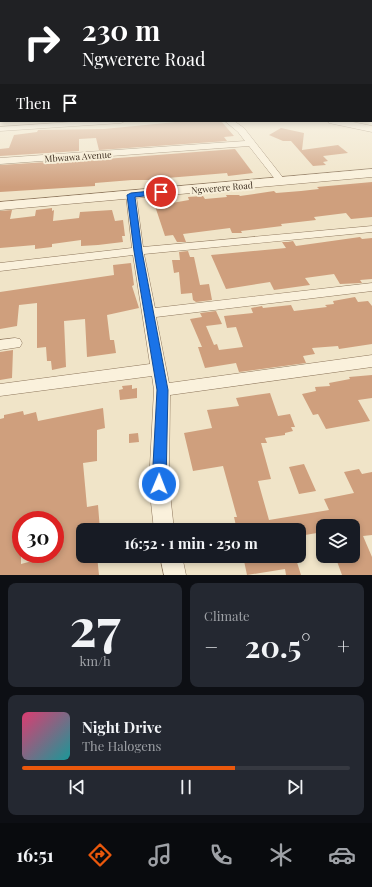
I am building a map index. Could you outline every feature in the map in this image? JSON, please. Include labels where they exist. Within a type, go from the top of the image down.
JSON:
[{"type":"street","points":[[245,134],[281,181]]},
{"type":"street","name":"Mbwawa Avenue","points":[[0,161],[252,143]]},
{"type":"street","name":"Ngwerere Road","points":[[0,206],[372,173]]},
{"type":"street","points":[[131,195],[138,251],[150,313],[162,390],[159,484],[163,523]]},
{"type":"street","points":[[0,267],[138,251],[372,229]]},
{"type":"street","points":[[150,313],[372,287]]},
{"type":"street","points":[[0,345],[15,343]]},
{"type":"street","points":[[162,390],[372,361]]},
{"type":"street","points":[[0,390],[158,369]]},
{"type":"street","points":[[172,563],[175,575]]},
{"type":"building","points":[[232,134],[234,136],[224,137],[227,141],[99,150],[96,138],[79,139],[79,151],[0,156],[0,149],[9,148],[14,135]]},
{"type":"building","points":[[304,134],[302,150],[338,145],[348,153],[323,156],[328,161],[323,162],[326,165],[313,166],[291,141],[283,141],[269,135]]},
{"type":"building","points":[[235,149],[253,173],[228,176],[227,173],[167,178],[168,180],[132,180],[95,183],[95,186],[0,192],[0,165],[79,161]]},
{"type":"building","points":[[372,182],[372,217],[351,219],[346,213],[314,217],[316,220],[281,224],[282,226],[241,231],[242,233],[232,233],[230,228],[183,234],[186,242],[177,242],[173,235],[165,236],[155,206],[189,200],[188,197],[203,196],[205,199],[227,197],[226,195],[240,196],[274,191],[276,193],[301,191],[319,189],[317,187]]},
{"type":"building","points":[[52,208],[52,211],[54,210],[53,221],[79,218],[80,212],[112,210],[115,221],[123,220],[125,236],[122,236],[123,242],[81,246],[81,240],[52,244],[52,247],[35,249],[35,245],[0,248],[0,211],[12,210],[10,219],[35,216],[36,210]]},
{"type":"building","points":[[360,237],[362,239],[372,238],[372,279],[360,280],[362,283],[340,284],[334,274],[305,278],[310,285],[274,290],[270,282],[226,289],[211,255],[286,248],[282,242],[293,241],[296,246]]},
{"type":"building","points":[[188,251],[190,257],[194,257],[200,285],[209,284],[212,300],[196,302],[193,300],[192,293],[181,294],[179,272],[174,273],[172,260],[180,260],[179,252]]},
{"type":"building","points":[[131,263],[134,285],[132,286],[139,308],[107,315],[110,340],[114,340],[116,353],[87,357],[85,319],[64,321],[66,367],[52,370],[51,361],[47,361],[46,347],[37,348],[37,303],[19,305],[17,326],[0,329],[0,292],[114,275],[113,265]]},
{"type":"building","points":[[355,297],[358,302],[368,301],[372,306],[372,344],[339,349],[338,346],[312,348],[315,354],[303,356],[306,363],[239,372],[236,363],[205,368],[198,347],[202,347],[190,319],[202,317],[200,313],[216,311],[222,324],[206,326],[214,345],[217,344],[219,350],[243,347],[236,327],[227,328],[224,316],[253,313],[251,308],[262,306],[263,308],[291,305],[294,311],[327,307],[325,305],[334,304],[333,301]]},
{"type":"building","points":[[13,350],[12,378],[0,380],[0,352]]},
{"type":"building","points":[[372,375],[372,398],[358,400],[370,421],[326,429],[318,414],[313,415],[302,394],[316,391],[315,387],[330,386],[329,383],[350,379],[349,377]]},
{"type":"building","points":[[132,385],[132,389],[137,388],[137,398],[120,400],[119,390],[123,389],[122,386]]},
{"type":"building","points":[[270,393],[278,416],[290,414],[295,427],[291,427],[293,431],[285,433],[285,435],[265,438],[267,443],[261,443],[271,479],[258,481],[269,520],[329,510],[324,499],[354,493],[344,472],[359,469],[362,474],[372,472],[372,535],[363,536],[372,557],[372,575],[342,575],[338,563],[360,563],[360,519],[316,519],[316,533],[306,535],[306,523],[235,523],[234,517],[237,517],[223,466],[193,471],[184,433],[212,428],[207,410],[239,406],[236,398]]},
{"type":"building","points":[[103,408],[105,428],[97,430],[97,461],[83,463],[87,507],[98,505],[99,523],[76,523],[76,563],[98,563],[99,575],[0,575],[0,419],[4,418],[4,415],[23,411],[24,415],[36,412],[38,421]]},
{"type":"building","points":[[138,433],[139,442],[129,443],[129,434]]},
{"type":"building","points":[[304,464],[316,491],[299,494],[289,467]]},
{"type":"building","points":[[244,563],[297,563],[301,575],[286,575],[285,569],[247,575]]},
{"type":"route","points":[[159,484],[162,390],[150,313],[138,251],[131,195],[161,192]]}]
